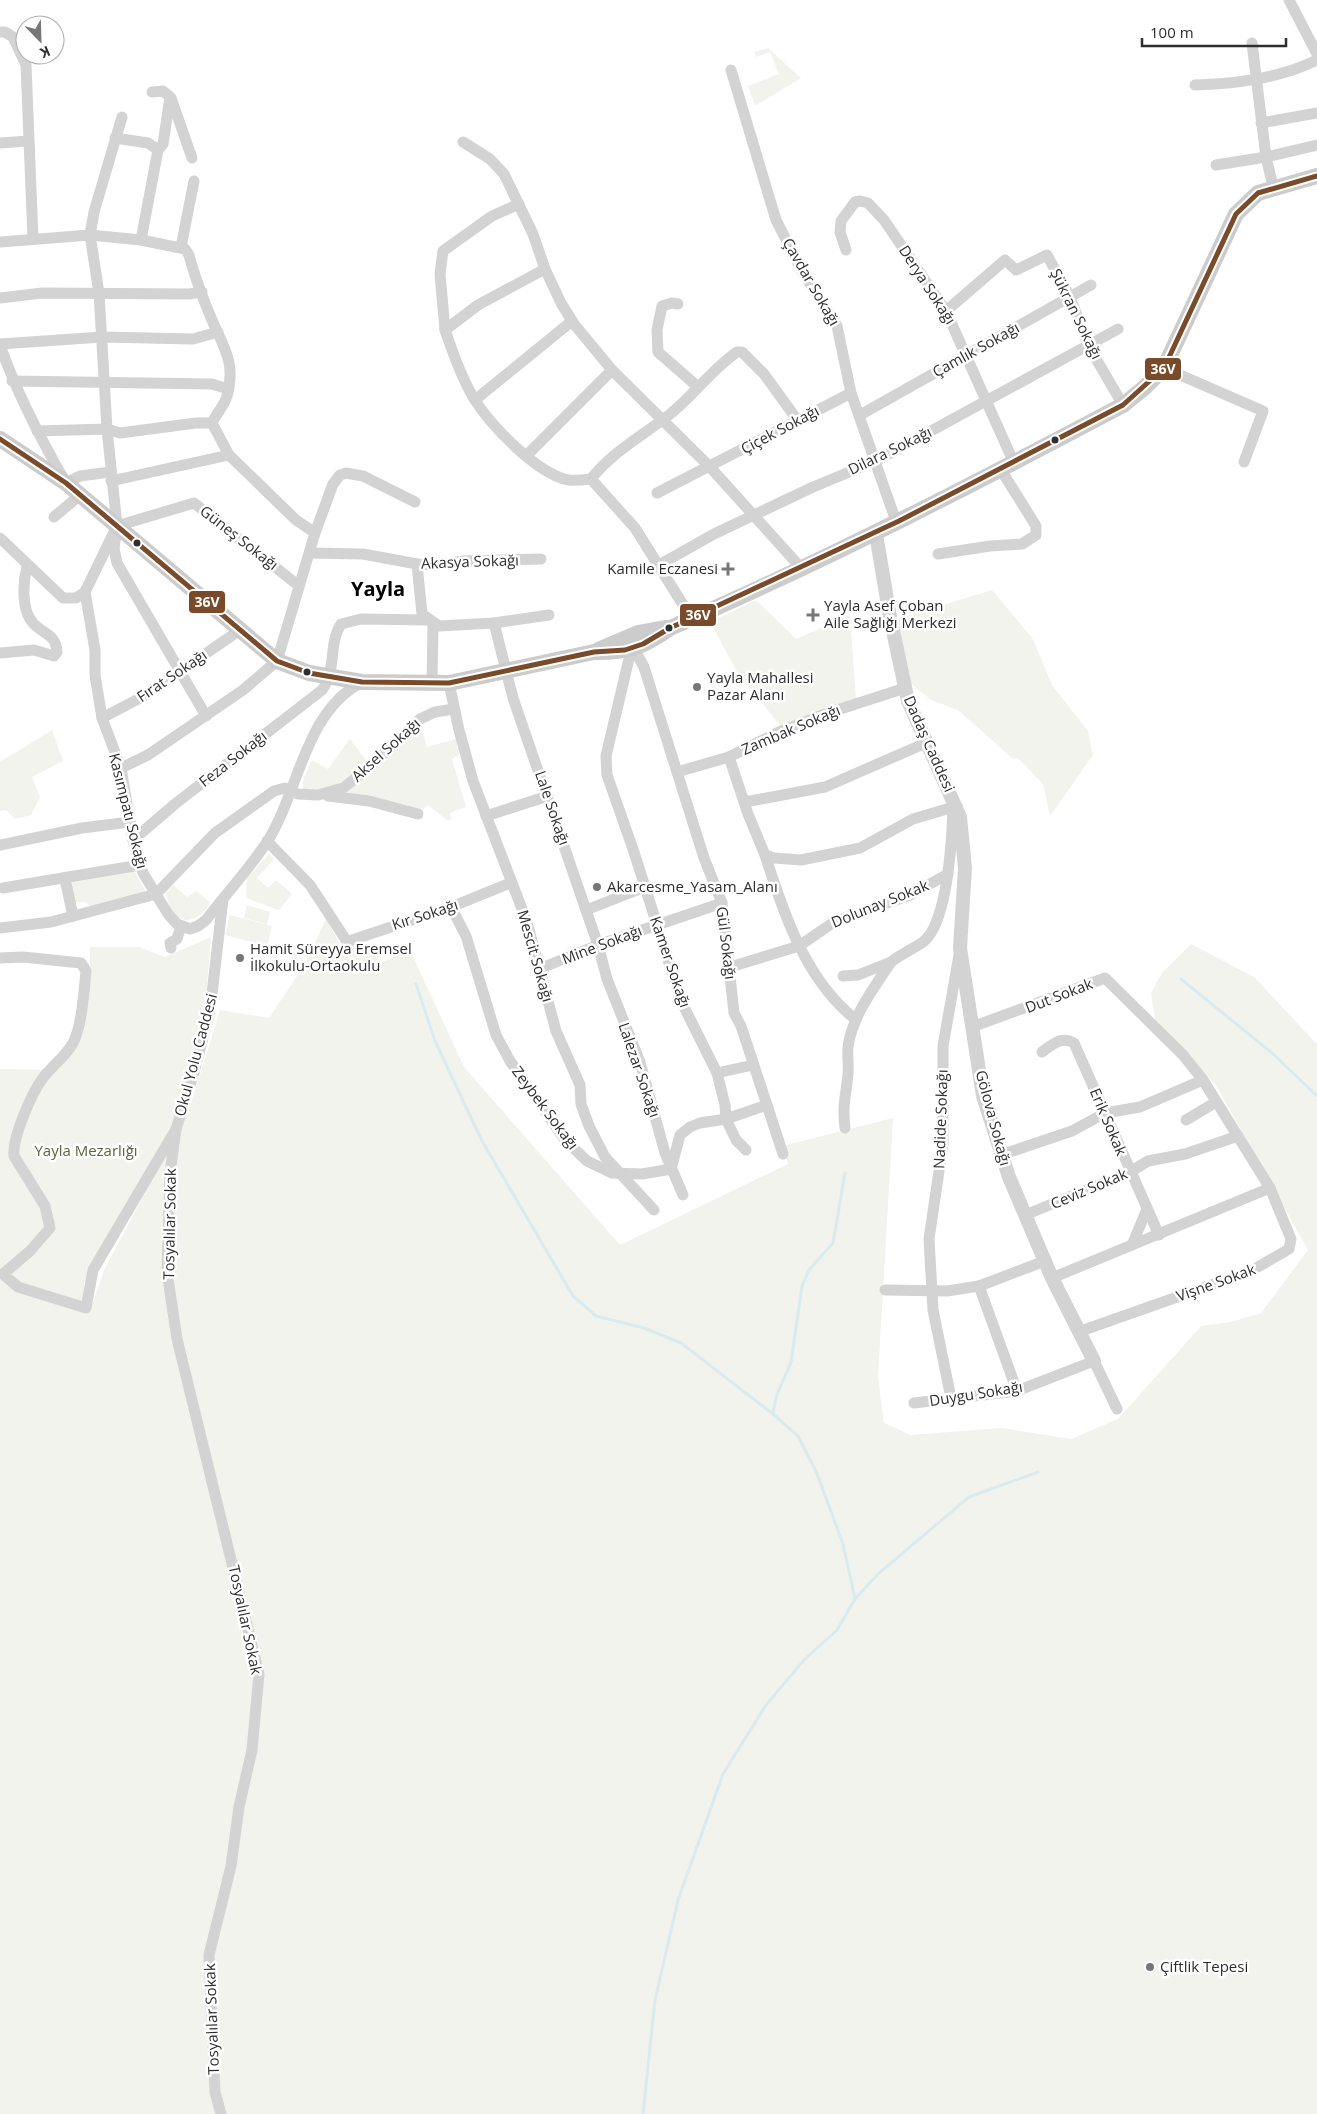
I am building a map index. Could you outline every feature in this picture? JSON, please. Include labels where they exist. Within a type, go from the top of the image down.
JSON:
[{"type":"main road","points":[[0,439],[66,483],[277,661],[294,668],[330,677],[362,682],[449,683],[505,672],[594,652],[638,633],[670,628],[692,619],[897,524],[1123,405],[1164,368],[1236,214],[1258,192],[1273,186],[1317,176]]},
{"type":"main road","points":[[594,652],[617,653],[631,650],[655,639],[670,628]]},
{"type":"street","points":[[1289,0],[1317,54]]},
{"type":"street","points":[[0,32],[5,32],[13,37],[26,65],[33,238]]},
{"type":"street","points":[[1252,42],[1261,123],[1273,186]]},
{"type":"street","points":[[1195,85],[1220,84],[1255,78],[1295,69],[1317,60]]},
{"type":"street","name":"Çavdar Sokağı","points":[[730,70],[776,220],[802,271],[838,326],[851,393],[860,414],[897,524]]},
{"type":"street","points":[[152,92],[163,90],[170,98],[192,158]]},
{"type":"street","points":[[141,240],[158,150],[163,144],[170,98]]},
{"type":"street","points":[[1261,123],[1317,113]]},
{"type":"street","points":[[122,117],[94,212],[90,235],[99,293],[106,384],[107,429],[117,526],[114,549],[117,563],[179,673],[206,716]]},
{"type":"street","points":[[116,138],[148,143],[158,150]]},
{"type":"street","points":[[0,143],[28,141]]},
{"type":"street","points":[[463,142],[499,167],[519,204],[545,269],[572,321],[612,370],[710,467],[802,569]]},
{"type":"street","points":[[1216,165],[1266,157],[1317,145]]},
{"type":"street","points":[[1300,180],[1317,180]]},
{"type":"street","points":[[182,247],[194,181]]},
{"type":"street","name":"Derya Sokağı","points":[[846,250],[840,232],[841,221],[855,202],[868,203],[884,220],[946,310],[986,401],[1007,466],[1036,526],[1036,535],[1022,544],[990,546],[938,554]]},
{"type":"street","points":[[519,204],[492,216],[443,251],[440,274],[445,330],[458,366],[475,400],[488,418],[527,455],[560,477],[580,481],[591,479],[605,462],[662,419],[737,352],[742,352],[764,374],[798,421]]},
{"type":"street","points":[[0,242],[90,235],[141,240],[182,247],[189,255],[218,332],[226,346],[230,370],[228,389],[226,398],[212,423]]},
{"type":"street","name":"Şükran Sokağı","points":[[946,310],[1005,260],[1016,270],[1047,255],[1070,297],[1088,345],[1123,405]]},
{"type":"street","points":[[445,330],[478,305],[545,269]]},
{"type":"street","name":"Çamlık Sokağı","points":[[860,414],[1091,285]]},
{"type":"street","points":[[0,298],[42,293],[202,292]]},
{"type":"street","points":[[678,304],[672,303],[662,306],[657,330],[658,352],[698,387]]},
{"type":"street","points":[[475,400],[572,321]]},
{"type":"street","name":"Dilara Sokağı","points":[[659,565],[755,515],[876,461],[1118,329]]},
{"type":"street","points":[[218,332],[204,338],[193,339],[102,337],[0,344],[12,382],[37,432],[66,483],[80,476],[111,476],[229,456]]},
{"type":"street","points":[[1164,368],[1263,411],[1244,462]]},
{"type":"street","points":[[527,455],[612,370]]},
{"type":"street","points":[[12,382],[212,384],[228,389]]},
{"type":"street","name":"Çiçek Sokağı","points":[[657,493],[851,393]]},
{"type":"street","points":[[37,432],[107,429],[120,433],[196,423],[212,423]]},
{"type":"street","points":[[212,423],[229,456],[296,520],[315,533]]},
{"type":"street","points":[[121,768],[148,755],[206,716],[243,690],[277,661],[315,533],[333,484],[340,475],[346,473],[363,476],[415,502]]},
{"type":"street","points":[[591,479],[635,528],[692,619]]},
{"type":"street","points":[[54,517],[80,495]]},
{"type":"street","name":"Güneş Sokağı","points":[[117,526],[194,503],[299,586]]},
{"type":"street","points":[[0,538],[27,566],[63,598],[76,598],[85,592],[117,526]]},
{"type":"street","name":"Dadaş Caddesi","points":[[843,976],[858,975],[891,962],[924,942],[930,934],[938,916],[948,874],[955,807],[928,742],[908,701],[876,534]]},
{"type":"street","name":"Akasya Sokağı","points":[[310,553],[364,554],[417,564],[541,559]]},
{"type":"street","points":[[417,564],[422,614],[430,622],[439,626],[494,623],[549,615]]},
{"type":"street","points":[[0,653],[34,650],[54,656],[57,652],[54,639],[32,622],[28,615],[23,589],[27,566]]},
{"type":"street","name":"Kasımpatı Sokağı","points":[[85,592],[94,642],[95,675],[102,718],[121,768],[133,840],[140,866],[168,914],[181,926]]},
{"type":"street","points":[[330,677],[341,624],[361,619],[430,622]]},
{"type":"street","points":[[430,622],[432,683]]},
{"type":"street","name":"Lale Sokağı","points":[[494,623],[505,672],[598,945]]},
{"type":"street","name":"Fırat Sokağı","points":[[102,718],[129,705],[240,630]]},
{"type":"street","name":"Gül Sokağı","points":[[631,650],[638,656],[644,667],[704,858],[722,903],[734,1013],[783,1154]]},
{"type":"street","name":"Kamer Sokağı","points":[[631,650],[606,756],[607,775],[681,1001],[717,1073],[725,1104],[726,1119],[736,1140],[746,1150]]},
{"type":"street","name":"Feza Sokağı","points":[[133,840],[175,804],[322,690],[330,677]]},
{"type":"street","points":[[171,948],[170,943],[176,939],[181,926],[190,928],[198,926],[206,920],[268,841],[315,732],[324,717],[348,689],[362,682]]},
{"type":"street","name":"Mescit Sokağı","points":[[449,683],[465,756],[510,883],[527,922],[556,1031],[580,1084],[581,1104],[589,1126],[605,1157],[633,1190],[654,1210]]},
{"type":"street","name":"Zambak Sokağı","points":[[678,772],[729,757],[781,731],[822,715],[905,688]]},
{"type":"street","name":"Aksel Sokağı","points":[[290,790],[298,794],[318,795],[343,788],[370,767],[420,719],[435,712],[454,709]]},
{"type":"street","points":[[745,802],[825,787],[928,742]]},
{"type":"street","points":[[729,757],[765,854],[778,897],[799,946],[825,989],[838,1005],[855,1019]]},
{"type":"street","points":[[0,928],[51,922],[156,894],[216,833],[274,791],[285,788],[290,790]]},
{"type":"street","points":[[318,795],[370,801],[418,814]]},
{"type":"street","points":[[486,816],[548,796]]},
{"type":"street","points":[[765,854],[774,858],[801,860],[860,848],[913,819],[955,807]]},
{"type":"street","name":"Gölova Sokağı","points":[[955,807],[963,835],[965,868],[960,948],[984,1096],[1001,1155],[1025,1216],[1052,1278],[1117,1408]]},
{"type":"street","points":[[0,845],[82,828],[130,822]]},
{"type":"street","name":"Kır Sokağı","points":[[268,841],[310,885],[346,940],[349,941],[451,907],[510,883]]},
{"type":"street","points":[[3,888],[140,866]]},
{"type":"street","name":"Dolunay Sokak","points":[[730,967],[799,946],[834,922],[910,895],[948,874]]},
{"type":"street","points":[[65,879],[73,916]]},
{"type":"street","points":[[586,910],[645,887]]},
{"type":"street","name":"Okul Yolu Caddesi","points":[[0,958],[23,956],[81,962],[86,971],[74,1041],[65,1055],[41,1080],[19,1129],[13,1149],[14,1156],[45,1206],[50,1228],[30,1251],[16,1260],[3,1274],[18,1287],[86,1308],[93,1270],[176,1128],[193,1076],[210,1011],[222,899]]},
{"type":"street","name":"Mine Sokağı","points":[[539,969],[598,945],[722,903]]},
{"type":"street","name":"Zeybek Sokağı","points":[[451,907],[466,936],[496,1035],[510,1061],[566,1141],[587,1161],[612,1173],[642,1174],[671,1169]]},
{"type":"street","name":"Lalezar Sokağı","points":[[598,945],[607,979],[640,1062],[671,1169],[684,1195]]},
{"type":"street","name":"Nadide Sokağı","points":[[951,1398],[938,1341],[930,1290],[929,1239],[943,1144],[943,1046],[960,948]]},
{"type":"street","points":[[845,1128],[842,1109],[848,1074],[848,1046],[855,1019],[891,962]]},
{"type":"street","name":"Dut Sokak","points":[[972,1027],[1105,978],[1183,1055],[1203,1080]]},
{"type":"street","name":"Erik Sokak","points":[[1042,1052],[1059,1040],[1067,1039],[1074,1043],[1158,1235]]},
{"type":"street","points":[[717,1073],[753,1065]]},
{"type":"street","points":[[1001,1155],[1072,1131],[1105,1113],[1140,1107],[1203,1080],[1270,1188],[1052,1278]]},
{"type":"street","points":[[1186,1120],[1216,1102]]},
{"type":"street","points":[[671,1169],[680,1135],[700,1123],[726,1119],[767,1105]]},
{"type":"street","name":"Tosyalılar Sokak","points":[[176,1128],[170,1173],[168,1272],[176,1339],[258,1674],[252,1750],[239,1807],[231,1866],[209,1955],[215,2092],[221,2114]]},
{"type":"street","name":"Ceviz Sokak","points":[[1025,1216],[1130,1172],[1148,1161],[1185,1154],[1238,1136]]},
{"type":"street","name":"Vişne Sokak","points":[[1078,1332],[1251,1272],[1279,1257],[1288,1249],[1291,1239],[1270,1188]]},
{"type":"street","points":[[1132,1245],[1147,1209]]},
{"type":"street","points":[[885,1290],[946,1290],[979,1286],[1045,1261]]},
{"type":"street","points":[[979,1286],[1017,1391]]},
{"type":"street","name":"Duygu Sokağı","points":[[914,1403],[1017,1391],[1094,1361]]},
{"type":"green space","points":[[768,48],[801,78],[755,106],[748,86],[779,74],[770,52],[756,57],[754,52]]},
{"type":"green space","points":[[992,590],[1033,639],[1052,685],[1088,731],[1093,755],[1050,816],[1043,784],[1018,758],[1013,759],[958,710],[931,700],[909,682],[897,619]]},
{"type":"green space","points":[[756,600],[796,639],[850,615],[856,700],[782,728],[737,672],[710,622]]},
{"type":"green space","points":[[420,724],[427,747],[456,739],[459,755],[452,759],[466,807],[450,813],[451,819],[448,821],[428,805],[422,810],[402,804],[345,796],[345,791],[381,765]]},
{"type":"green space","points":[[52,730],[63,761],[32,777],[40,797],[31,815],[15,819],[6,810],[0,811],[0,762]]},
{"type":"green space","points":[[350,739],[368,763],[348,778],[327,790],[303,789],[303,780],[312,760],[328,769]]},
{"type":"green space","points":[[269,854],[274,859],[257,878],[268,888],[276,880],[292,894],[279,910],[246,898],[247,878]]},
{"type":"green space","points":[[131,870],[135,872],[145,890],[142,893],[90,906],[85,902],[74,902],[69,885],[73,881]]},
{"type":"green space","points":[[173,885],[187,897],[196,891],[210,902],[204,911],[195,918],[185,920],[180,918],[171,910],[166,893]]},
{"type":"green space","points":[[247,905],[270,912],[267,924],[244,918]]},
{"type":"green space","points":[[230,915],[272,926],[267,946],[225,935]]},
{"type":"green space","name":"Yayla Mezarlığı","points":[[326,919],[342,948],[365,943],[381,963],[410,950],[464,1067],[620,1245],[788,1164],[783,1146],[893,1118],[878,1377],[884,1423],[911,1435],[1002,1428],[1071,1439],[1118,1419],[1201,1326],[1231,1322],[1261,1313],[1308,1250],[1216,1085],[1156,1026],[1151,993],[1162,973],[1191,944],[1254,977],[1317,1044],[1317,2114],[0,2114],[0,1069],[58,1070],[76,1047],[90,973],[90,947],[139,947],[165,957],[211,937],[205,1007],[179,1111],[118,1223],[100,1249],[84,1283],[83,1299],[93,1302],[105,1268],[189,1110],[220,1010],[269,1018],[305,964]]},
{"type":"waterway","points":[[1181,979],[1272,1053],[1317,1096]]},
{"type":"waterway","points":[[416,984],[435,1041],[482,1141],[573,1296],[596,1316],[644,1328],[681,1343],[773,1414],[798,1436],[816,1471],[843,1544],[855,1599]]},
{"type":"waterway","points":[[773,1414],[776,1397],[791,1362],[802,1286],[809,1270],[833,1243],[845,1173]]},
{"type":"waterway","points":[[643,2114],[655,2000],[678,1900],[723,1774],[766,1705],[804,1660],[837,1630],[855,1599],[878,1574],[969,1497],[1038,1472]]},
{"type":"transit line","name":"36V","points":[[0,439],[66,483],[277,661],[309,673],[362,682],[449,683],[594,652],[625,650],[643,644],[670,628],[899,521],[1123,405],[1164,368],[1236,214],[1258,193],[1317,176]]},
{"type":"place","name":"Kamile Eczanesi","points":[[728,569]]},
{"type":"place","name":"Yayla Asef Çoban Aile Sağlığı Merkezi","points":[[813,615]]},
{"type":"place","name":"Yayla Mahallesi Pazar Alanı","points":[[697,687]]},
{"type":"place","name":"Akarcesme_Yasam_Alanı","points":[[597,887]]},
{"type":"place","name":"Hamit Süreyya Eremsel İlkokulu-Ortaokulu","points":[[240,958]]},
{"type":"place","name":"Çiftlik Tepesi","points":[[1150,1967]]},
{"type":"district","name":"Yayla","points":[[378,589]]}]
